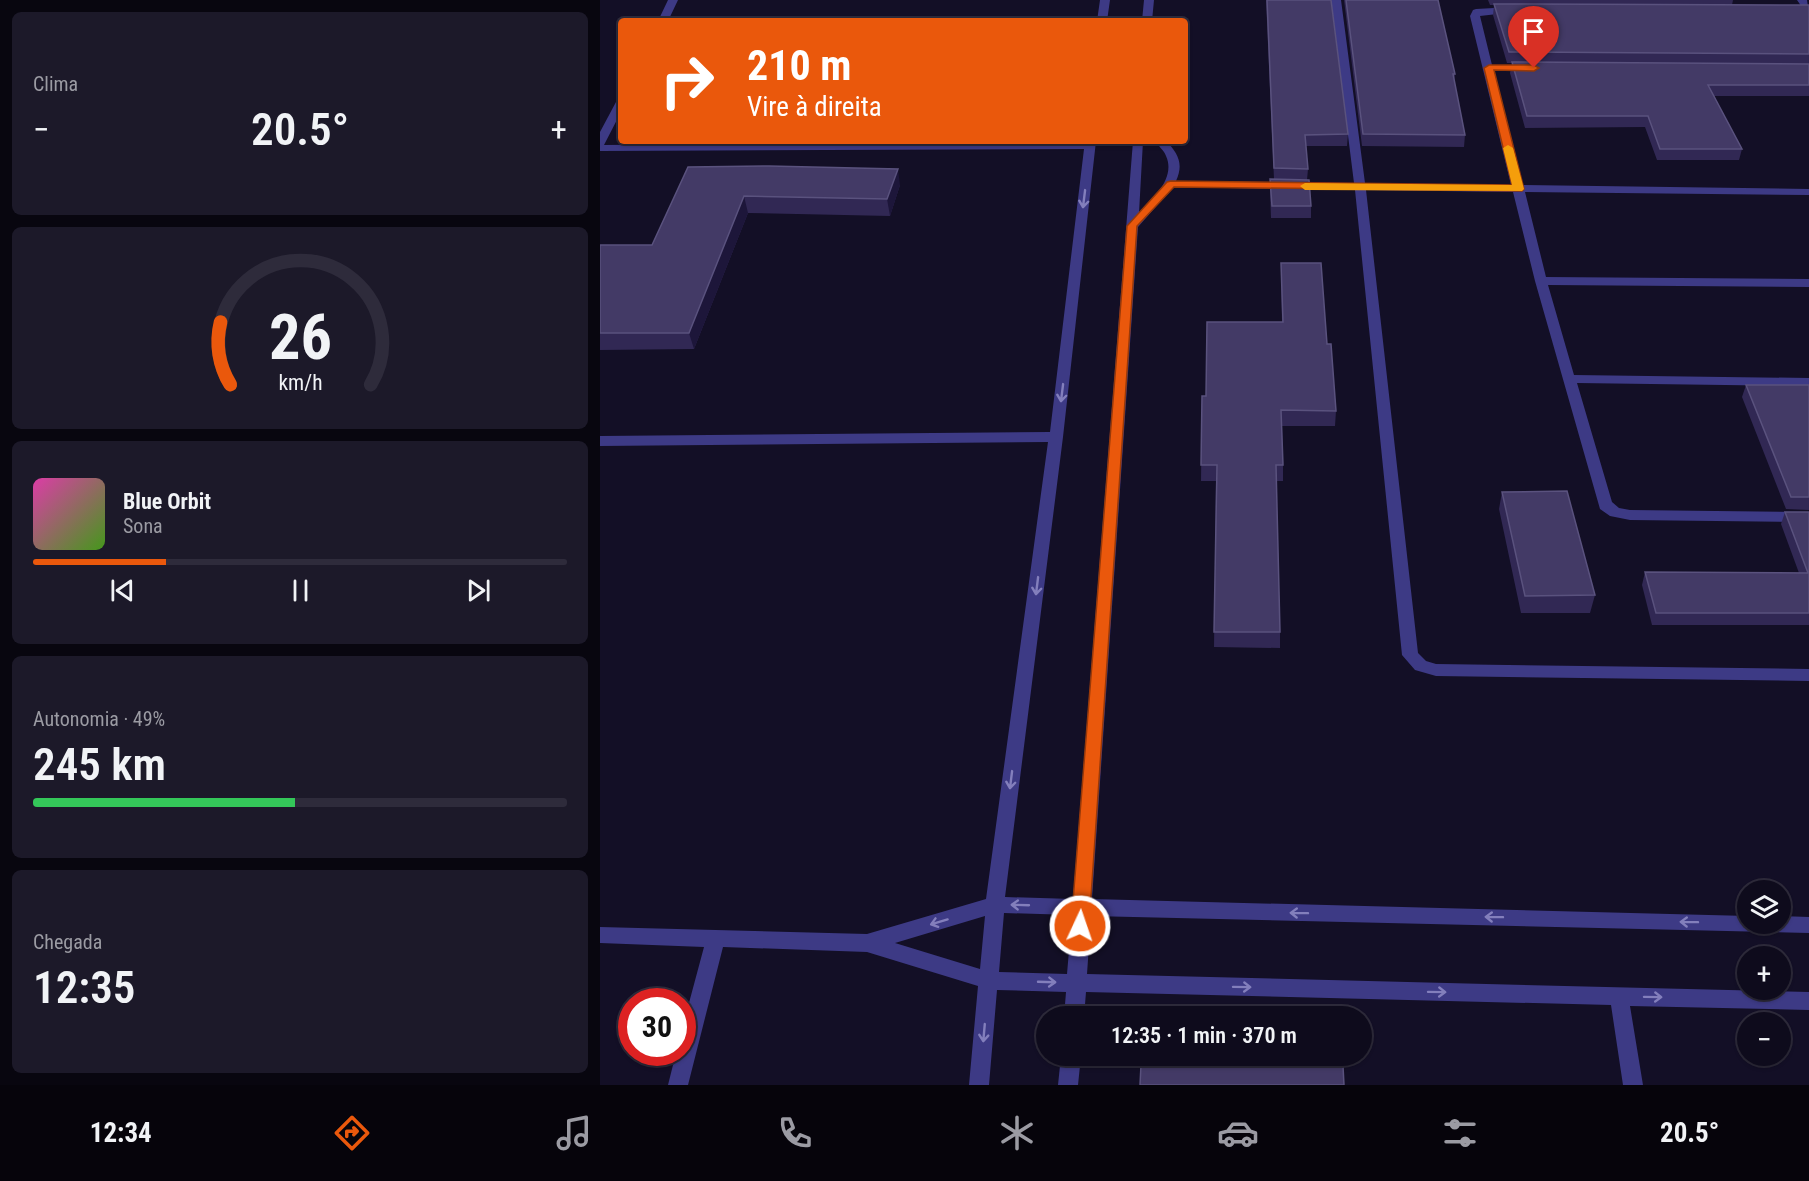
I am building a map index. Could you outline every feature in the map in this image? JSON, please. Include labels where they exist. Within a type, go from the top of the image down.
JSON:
[{"type":"street","points":[[664,18],[673,0]]},
{"type":"street","points":[[1102,18],[1104,0]]},
{"type":"street","points":[[1147,18],[1149,0]]},
{"type":"street","points":[[1336,0],[1360,188],[1410,655],[1421,666],[1436,670],[1809,675]]},
{"type":"street","points":[[1802,0],[1809,11]]},
{"type":"street","points":[[1519,10],[1476,12],[1541,281],[1605,505],[1615,512],[1630,515],[1809,517]]},
{"type":"street","points":[[1797,11],[1809,11]]},
{"type":"street","points":[[1489,68],[1548,68]]},
{"type":"street","points":[[618,108],[600,146],[927,144]]},
{"type":"street","points":[[980,1085],[995,905],[1056,437],[1090,144]]},
{"type":"street","points":[[1075,1006],[1138,144]]},
{"type":"street","points":[[1132,226],[1171,184],[1174,157],[1163,144]]},
{"type":"street","points":[[1171,184],[1809,192]]},
{"type":"street","points":[[1541,281],[1809,283]]},
{"type":"street","points":[[1569,379],[1809,382]]},
{"type":"street","points":[[600,441],[1056,437]]},
{"type":"street","points":[[867,944],[995,905],[1737,924]]},
{"type":"street","points":[[1791,925],[1809,925]]},
{"type":"street","points":[[600,935],[867,944],[989,981],[1809,1001]]},
{"type":"street","points":[[678,1085],[716,938]]},
{"type":"street","points":[[1619,996],[1633,1085]]},
{"type":"street","points":[[1068,1085],[1070,1066]]},
{"type":"building","points":[[1267,0],[1331,0],[1348,134],[1305,135],[1308,169],[1274,168]]},
{"type":"building","points":[[1346,0],[1438,0],[1455,74],[1453,74],[1465,135],[1363,134]]},
{"type":"building","points":[[1494,4],[1809,5],[1809,54],[1509,52]]},
{"type":"building","points":[[1512,62],[1809,64],[1809,85],[1708,85],[1742,149],[1660,149],[1648,116],[1527,116]]},
{"type":"building","points":[[688,167],[898,169],[887,199],[744,196],[689,333],[600,333],[600,245],[652,245]]},
{"type":"building","points":[[1270,179],[1309,180],[1311,206],[1272,206]]},
{"type":"building","points":[[1281,263],[1321,263],[1327,344],[1331,344],[1336,411],[1281,410],[1283,465],[1276,465],[1280,632],[1214,632],[1217,465],[1201,465],[1202,396],[1206,396],[1207,322],[1283,322]]},
{"type":"building","points":[[1746,385],[1809,385],[1809,497],[1791,497]]},
{"type":"building","points":[[1567,491],[1595,595],[1525,596],[1502,492]]},
{"type":"building","points":[[1785,512],[1809,512],[1809,613],[1656,613],[1645,572],[1808,573]]},
{"type":"building","points":[[1141,1066],[1343,1066],[1344,1085],[1140,1085]]},
{"type":"slow traffic","points":[[1305,186],[1518,189],[1508,148]]},
{"type":"route","points":[[1080,926],[1132,226],[1171,184],[1518,189],[1489,68],[1534,68]]}]
